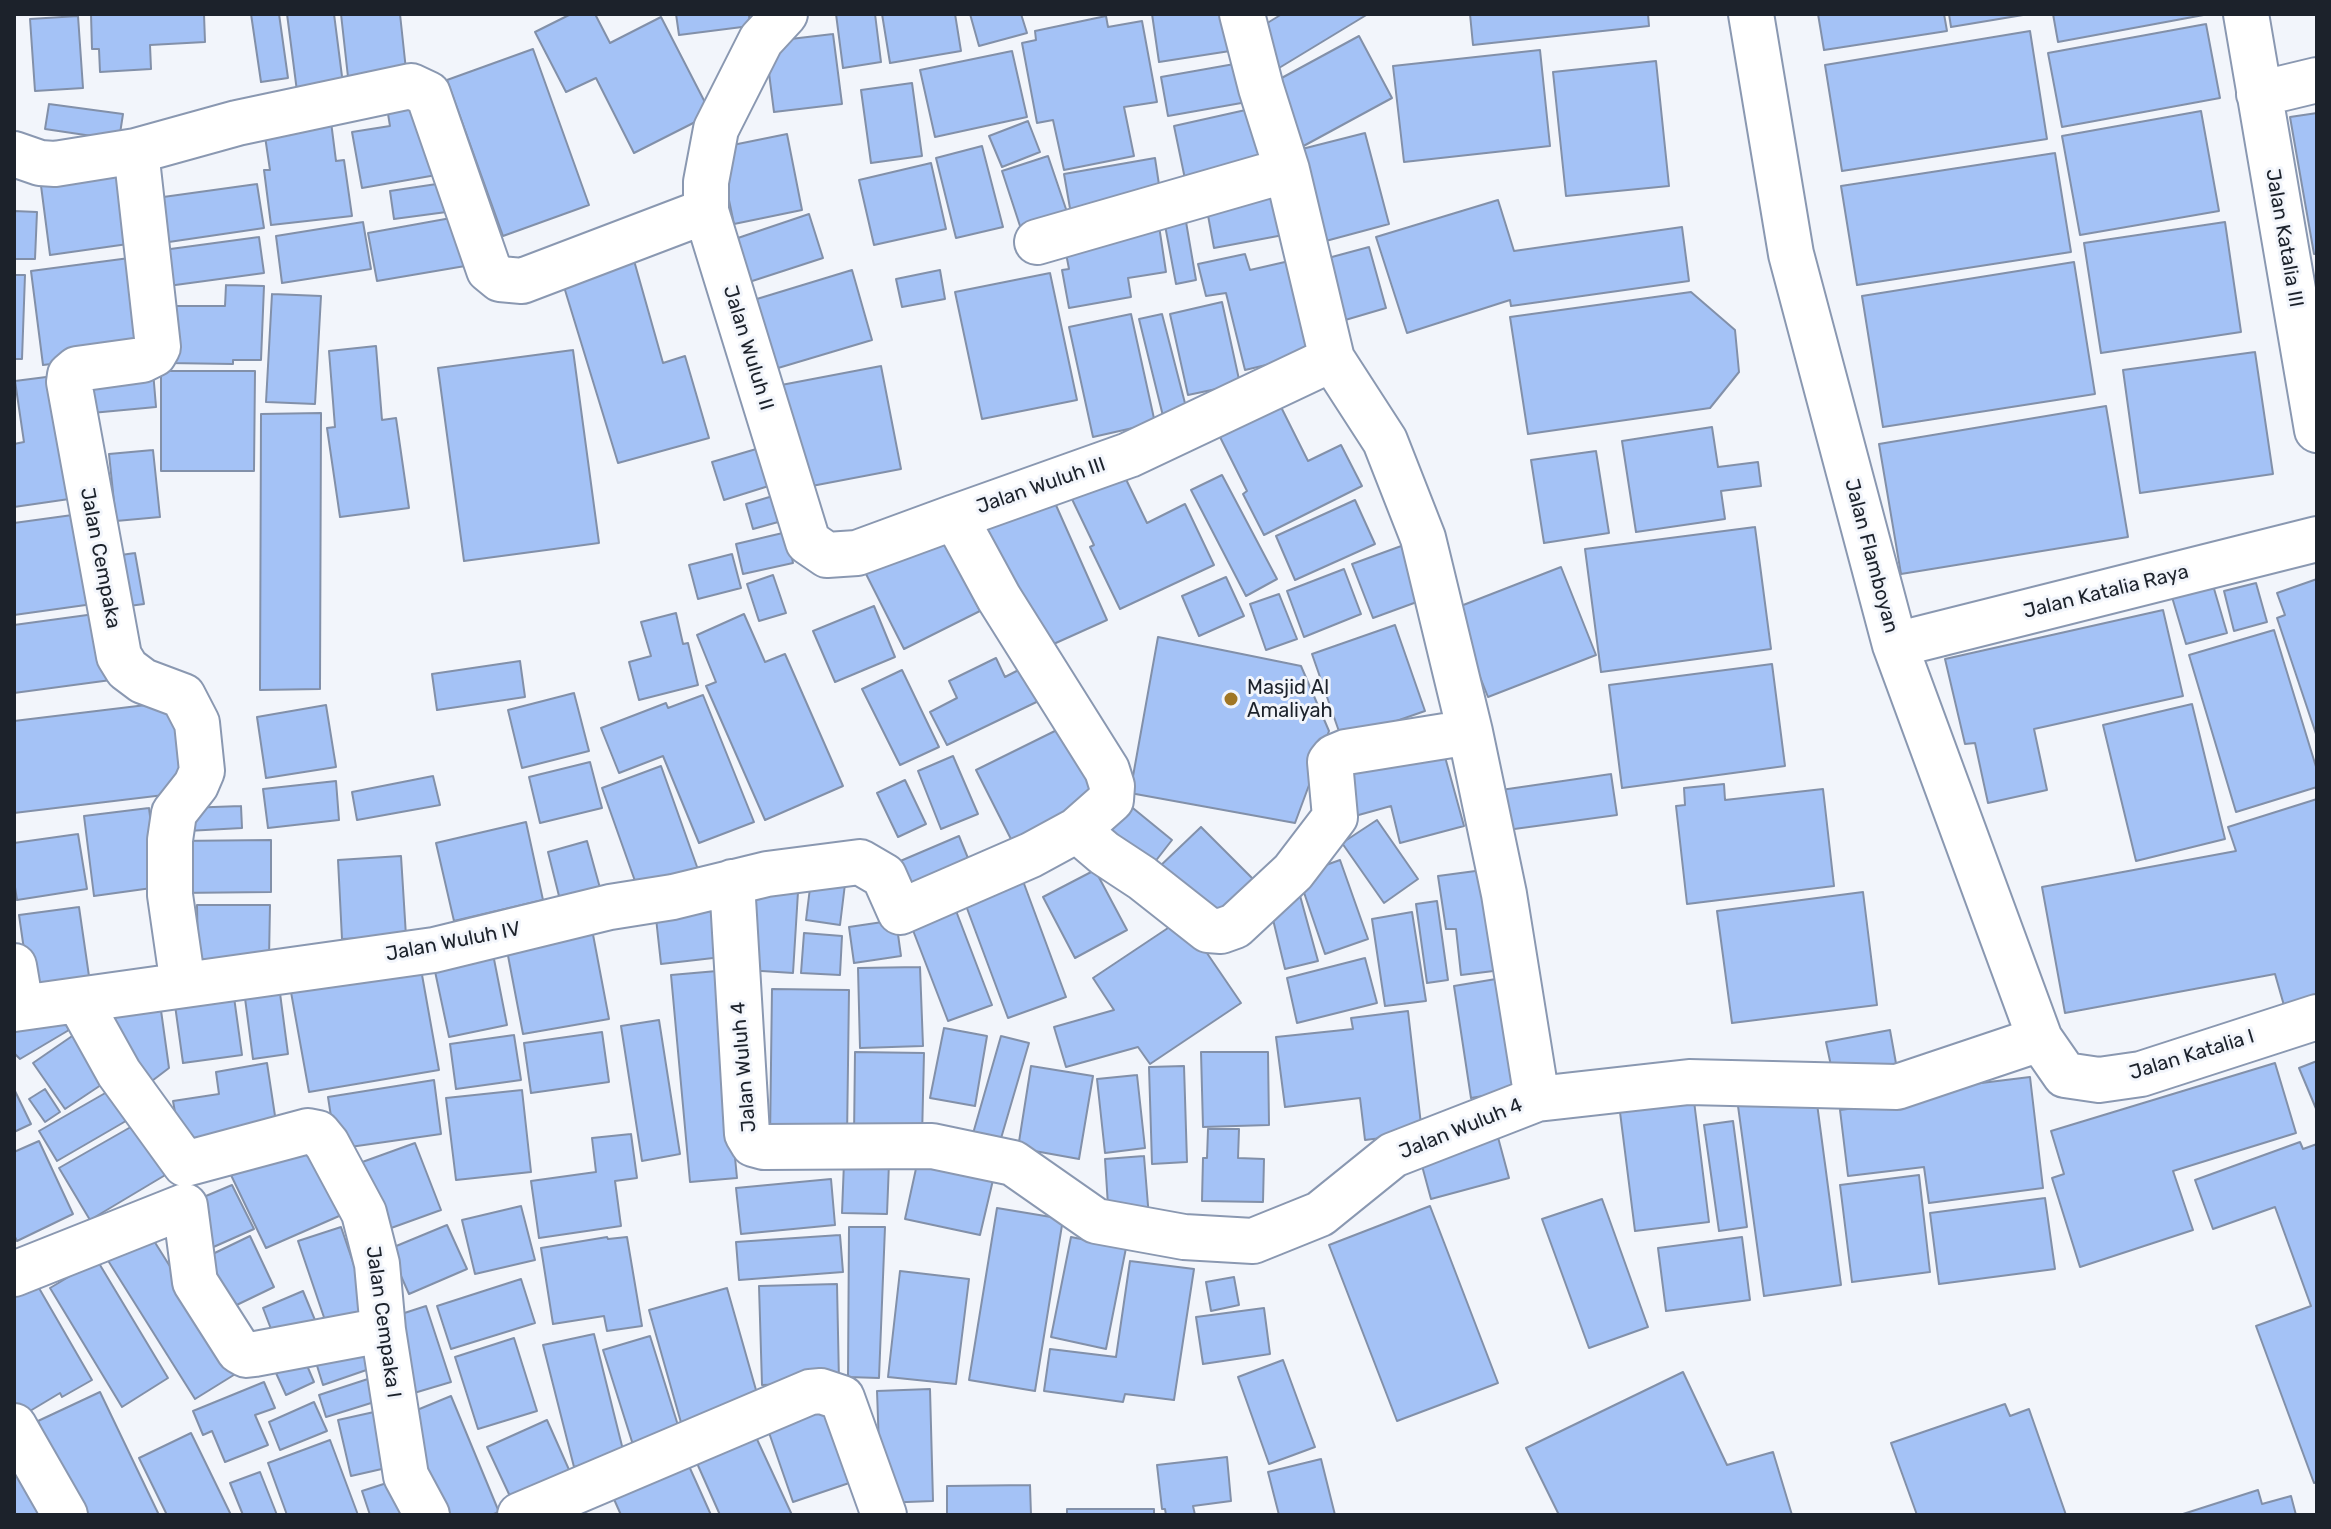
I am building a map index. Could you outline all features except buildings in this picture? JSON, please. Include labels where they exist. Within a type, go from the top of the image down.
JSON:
[{"type":"street","name":"Jalan Wuluh II","points":[[785,14],[761,40],[716,129],[706,182],[706,211],[808,542],[827,555],[857,553],[955,517]]},
{"type":"street","points":[[1242,14],[1287,170],[1332,359],[1385,441],[1423,538],[1470,732],[1504,894],[1537,1099]]},
{"type":"street","name":"Jalan Flamboyan","points":[[1751,14],[1791,254],[1895,645],[2040,1039],[2065,1075]]},
{"type":"street","name":"Jalan Katalia III","points":[[2246,14],[2317,430]]},
{"type":"street","points":[[2259,94],[2317,80]]},
{"type":"street","points":[[14,154],[40,163],[55,164],[136,151],[237,123],[411,86],[428,94],[489,270],[500,279],[522,281],[706,211]]},
{"type":"street","name":"Jalan Cempaka","points":[[136,151],[158,347],[154,354],[142,360],[77,369],[70,375],[69,382],[119,656],[127,669],[143,681],[183,696],[197,723],[202,771],[196,785],[174,813],[170,840],[170,895],[183,985]]},
{"type":"street","points":[[1037,242],[1287,170]]},
{"type":"street","name":"Jalan Wuluh III","points":[[1077,830],[1111,800],[1112,786],[1107,770],[999,598],[955,517],[1129,455],[1332,359]]},
{"type":"street","name":"Jalan Katalia Raya","points":[[1895,645],[2317,539]]},
{"type":"street","points":[[1077,830],[1208,930],[1221,931],[1235,926],[1293,872],[1335,817],[1330,762],[1334,757],[1346,752],[1470,732]]},
{"type":"street","name":"Jalan Wuluh IV","points":[[16,994],[79,1001],[434,950],[610,907],[673,897],[767,874],[860,862],[892,894],[1031,855],[1077,830]]},
{"type":"street","name":"Jalan Wuluh 4","points":[[732,882],[747,1134],[753,1144],[758,1147],[932,1146],[1013,1163],[1096,1221],[1184,1237],[1253,1241],[1320,1214],[1393,1155],[1537,1099],[1689,1082],[1897,1087],[2040,1039]]},
{"type":"street","points":[[79,1001],[185,1185],[195,1282],[239,1351],[246,1355],[255,1354],[383,1330]]},
{"type":"street","name":"Jalan Katalia I","points":[[2065,1075],[2099,1080],[2141,1074],[2317,1017]]},
{"type":"street","name":"Jalan Cempaka I","points":[[185,1185],[308,1131],[318,1133],[364,1213],[377,1264],[383,1330],[406,1476],[427,1515]]},
{"type":"street","points":[[14,1274],[185,1185]]},
{"type":"street","points":[[520,1515],[810,1392],[821,1391],[842,1398],[884,1515]]},
{"type":"street","points":[[14,1426],[65,1515]]},
{"type":"place","name":"Masjid Al Amaliyah","points":[[1231,699]]}]
